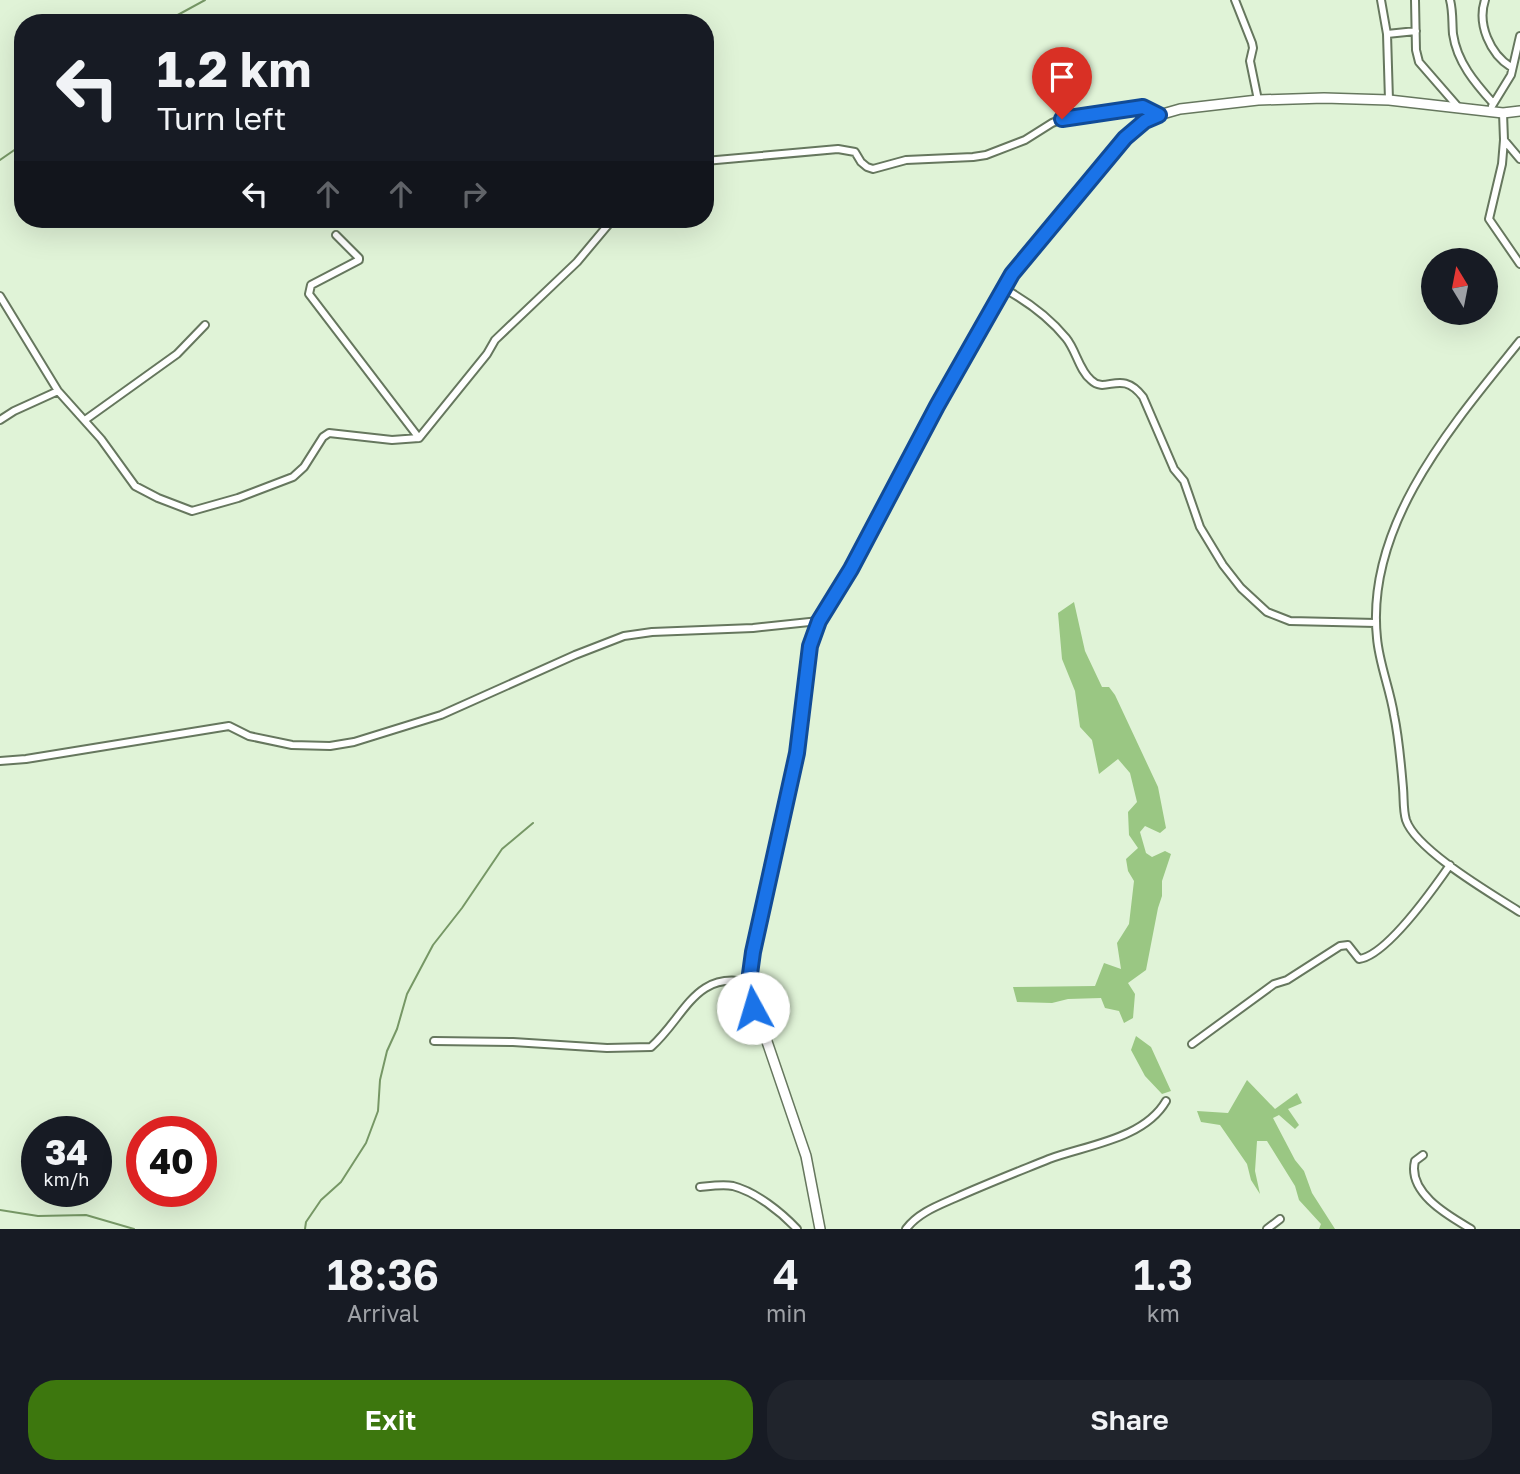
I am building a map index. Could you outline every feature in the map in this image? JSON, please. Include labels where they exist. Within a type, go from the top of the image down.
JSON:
[{"type":"street","points":[[1235,0],[1252,43],[1250,61],[1258,100]]},
{"type":"street","points":[[1381,0],[1387,34],[1389,100]]},
{"type":"street","points":[[1415,0],[1419,62],[1459,108]]},
{"type":"street","points":[[1450,0],[1453,32],[1459,56],[1469,73],[1492,107],[1503,113],[1520,111]]},
{"type":"street","points":[[1485,0],[1485,35],[1498,55],[1511,67]]},
{"type":"street","points":[[1387,34],[1416,32]]},
{"type":"street","points":[[1492,107],[1507,82],[1520,38]]},
{"type":"street","points":[[820,1229],[806,1156],[761,1024],[753,1008],[750,983],[753,952],[797,753],[810,646],[819,621],[851,569],[930,418],[1003,288],[1030,250],[1125,138],[1145,121],[1159,115],[1258,100],[1324,98],[1389,100],[1459,108],[1492,107]]},
{"type":"street","points":[[714,160],[838,149],[855,152],[860,162],[873,169],[906,160],[986,155],[1025,140],[1052,123],[1079,116],[1143,107],[1159,115]]},
{"type":"street","points":[[1503,113],[1504,140],[1498,187],[1489,219],[1520,264]]},
{"type":"street","points":[[1504,140],[1520,159]]},
{"type":"street","points":[[0,296],[58,391],[85,420],[135,486],[192,511],[228,502],[293,477],[304,467],[323,437],[329,433],[392,440],[419,438],[487,354],[495,340],[577,262],[605,228]]},
{"type":"street","points":[[336,235],[359,260],[356,264],[311,285],[309,294],[419,438]]},
{"type":"street","points":[[1003,288],[1038,311],[1067,339],[1088,378],[1094,383],[1101,385],[1122,382],[1136,388],[1143,397],[1174,468],[1184,481],[1200,527],[1223,565],[1241,588],[1267,612],[1276,618],[1303,623],[1376,623]]},
{"type":"street","points":[[85,420],[177,354],[205,325]]},
{"type":"street","points":[[1520,341],[1464,411],[1400,511],[1383,559],[1376,623],[1379,651],[1395,717],[1406,821],[1419,840],[1450,865],[1520,912]]},
{"type":"street","points":[[0,420],[58,391]]},
{"type":"street","points":[[0,761],[229,726],[249,736],[292,745],[330,746],[354,742],[441,715],[624,636],[819,621]]},
{"type":"street","points":[[1192,1044],[1274,984],[1287,980],[1340,946],[1348,945],[1359,959],[1369,955],[1410,919],[1450,865]]},
{"type":"street","points":[[434,1041],[513,1042],[607,1048],[651,1047],[706,986],[731,979],[750,983]]},
{"type":"street","points":[[906,1229],[912,1220],[929,1210],[985,1184],[1052,1158],[1126,1134],[1151,1120],[1166,1101]]},
{"type":"street","points":[[1423,1155],[1415,1161],[1417,1182],[1443,1212],[1471,1229]]},
{"type":"street","points":[[700,1187],[733,1186],[762,1200],[797,1229]]},
{"type":"street","points":[[1267,1229],[1280,1219]]},
{"type":"green space","points":[[1074,602],[1085,651],[1102,687],[1109,687],[1115,695],[1158,787],[1166,828],[1160,833],[1145,826],[1140,832],[1146,853],[1152,857],[1165,851],[1171,854],[1162,881],[1162,896],[1146,970],[1128,983],[1135,994],[1133,1018],[1124,1023],[1119,1011],[1105,1008],[1101,998],[1068,999],[1052,1003],[1017,1002],[1013,987],[1095,986],[1104,963],[1121,969],[1117,943],[1129,924],[1134,881],[1128,871],[1126,859],[1138,848],[1129,835],[1128,812],[1137,802],[1130,773],[1118,759],[1099,774],[1092,740],[1080,727],[1075,691],[1062,659],[1058,613]]},
{"type":"green space","points":[[1136,1036],[1151,1047],[1171,1091],[1162,1094],[1145,1076],[1131,1050]]},
{"type":"green space","points":[[1247,1080],[1275,1109],[1297,1093],[1302,1103],[1288,1109],[1299,1125],[1295,1129],[1279,1115],[1273,1118],[1295,1160],[1304,1171],[1312,1193],[1335,1229],[1319,1229],[1321,1224],[1299,1200],[1295,1186],[1267,1141],[1257,1141],[1255,1171],[1260,1194],[1251,1180],[1247,1164],[1220,1125],[1201,1122],[1197,1111],[1228,1113]]},
{"type":"waterway","points":[[179,14],[205,0]]},
{"type":"waterway","points":[[0,160],[14,150]]},
{"type":"waterway","points":[[305,1229],[306,1222],[321,1200],[341,1182],[366,1143],[378,1111],[380,1080],[387,1051],[397,1029],[407,994],[433,945],[502,849],[533,823]]},
{"type":"waterway","points":[[0,1210],[38,1216],[86,1215],[134,1229]]},
{"type":"route","points":[[753,1008],[750,991],[753,952],[797,753],[810,646],[819,621],[851,569],[937,406],[1012,274],[1125,138],[1145,121],[1159,115],[1143,107],[1062,119]]}]
